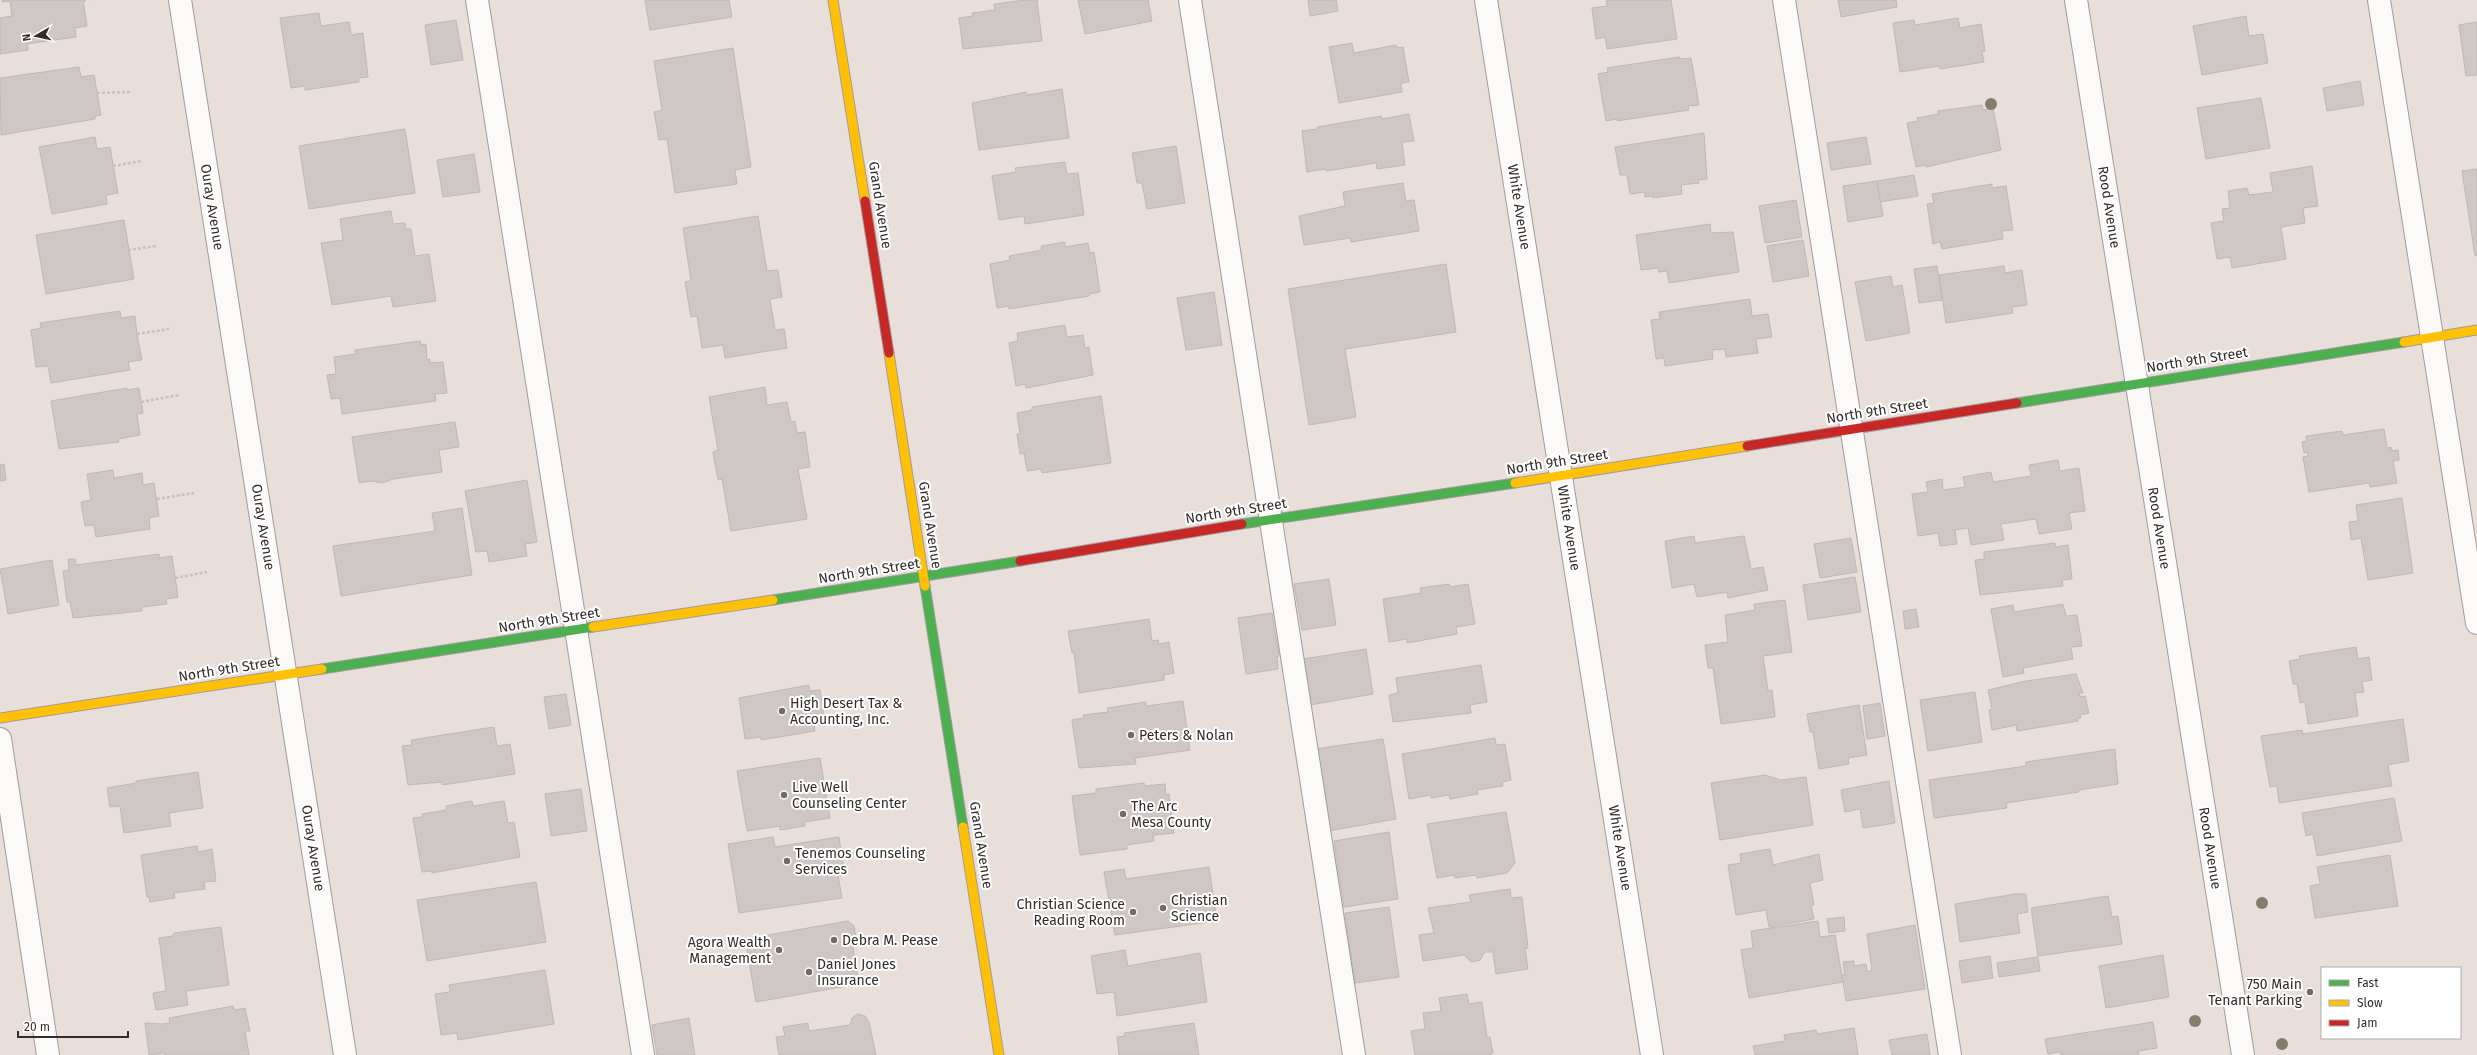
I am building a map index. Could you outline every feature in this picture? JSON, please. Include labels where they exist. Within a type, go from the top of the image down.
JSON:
[{"type":"street","name":"Ouray Avenue","points":[[180,0],[345,1055]]},
{"type":"street","points":[[477,0],[643,1055]]},
{"type":"street","name":"Grand Avenue","points":[[833,0],[999,1055]]},
{"type":"street","points":[[1190,0],[1354,1055]]},
{"type":"street","name":"White Avenue","points":[[1486,0],[1652,1055]]},
{"type":"street","points":[[1784,0],[1950,1055]]},
{"type":"street","name":"Rood Avenue","points":[[2076,0],[2243,1055]]},
{"type":"street","points":[[2379,0],[2477,623]]},
{"type":"street","name":"North 9th Street","points":[[0,718],[924,577],[1271,519],[1561,476],[2477,330]]},
{"type":"street","points":[[0,739],[48,1055]]},
{"type":"path","points":[[83,1],[88,0]]},
{"type":"path","points":[[97,94],[131,92]]},
{"type":"path","points":[[113,166],[142,161]]},
{"type":"path","points":[[128,250],[156,246]]},
{"type":"path","points":[[137,334],[169,329]]},
{"type":"path","points":[[141,402],[179,395]]},
{"type":"path","points":[[157,499],[194,493]]},
{"type":"path","points":[[175,578],[207,572]]},
{"type":"building","points":[[2,0],[83,0],[87,26],[75,28],[76,37],[27,44],[28,50],[0,54],[0,18],[12,16],[10,1],[3,2]]},
{"type":"building","points":[[645,0],[729,0],[732,17],[650,30]]},
{"type":"building","points":[[1037,0],[1042,41],[963,49],[959,18],[973,16],[972,13],[995,10],[994,4]]},
{"type":"building","points":[[1078,0],[1148,0],[1152,21],[1085,34]]},
{"type":"building","points":[[1308,0],[1336,0],[1338,11],[1310,16]]},
{"type":"building","points":[[1671,0],[1677,39],[1607,49],[1605,37],[1596,39],[1592,8],[1607,6],[1606,1]]},
{"type":"building","points":[[1838,0],[1896,0],[1897,7],[1841,17]]},
{"type":"building","points":[[319,13],[321,26],[349,22],[351,35],[363,33],[368,77],[359,78],[359,82],[305,90],[305,86],[291,88],[280,18]]},
{"type":"building","points":[[2246,16],[2249,36],[2263,34],[2268,63],[2202,75],[2193,26]]},
{"type":"building","points":[[1958,18],[1960,28],[1981,24],[1985,51],[1982,51],[1984,62],[1940,69],[1939,66],[1900,72],[1893,23],[1914,20],[1915,25]]},
{"type":"building","points":[[456,20],[463,60],[431,65],[425,25]]},
{"type":"building","points":[[2477,22],[2477,75],[2466,76],[2459,25]]},
{"type":"building","points":[[1352,43],[1354,53],[1396,45],[1397,48],[1403,47],[1409,82],[1401,83],[1402,92],[1339,103],[1329,47]]},
{"type":"building","points":[[733,48],[751,167],[735,170],[737,184],[675,193],[667,139],[659,140],[654,112],[662,110],[654,61]]},
{"type":"building","points":[[1679,57],[1680,59],[1691,58],[1699,105],[1688,106],[1689,110],[1617,121],[1617,119],[1606,121],[1598,74],[1608,72],[1607,68]]},
{"type":"building","points":[[79,67],[81,77],[94,75],[101,115],[95,116],[95,119],[1,135],[0,78]]},
{"type":"building","points":[[2360,81],[2364,105],[2327,111],[2323,88]]},
{"type":"building","points":[[1062,89],[1069,138],[979,150],[972,103],[1026,92],[1027,95]]},
{"type":"building","points":[[2261,98],[2270,148],[2206,159],[2197,108]]},
{"type":"building","points":[[1982,105],[1983,110],[1993,108],[2001,150],[1926,167],[1925,165],[1916,167],[1907,123],[1918,121],[1917,118],[1938,114],[1938,111]]},
{"type":"building","points":[[1409,114],[1414,141],[1402,142],[1405,165],[1377,169],[1376,163],[1326,171],[1325,169],[1307,172],[1302,131],[1381,116],[1382,119]]},
{"type":"building","points":[[405,129],[415,193],[309,209],[299,146]]},
{"type":"building","points":[[1704,133],[1707,179],[1698,180],[1699,183],[1681,185],[1682,194],[1653,198],[1653,196],[1645,197],[1645,192],[1630,194],[1627,175],[1620,175],[1615,147]]},
{"type":"building","points":[[95,137],[97,149],[110,147],[118,193],[106,195],[107,204],[52,214],[39,147]]},
{"type":"building","points":[[1866,137],[1871,164],[1831,170],[1827,143]]},
{"type":"building","points":[[1176,146],[1185,203],[1147,209],[1142,183],[1137,183],[1132,153]]},
{"type":"building","points":[[474,154],[480,192],[443,197],[437,160]]},
{"type":"building","points":[[1065,162],[1067,174],[1078,173],[1084,215],[1025,224],[1024,216],[999,220],[992,176],[1016,172],[1015,168]]},
{"type":"building","points":[[2312,166],[2318,206],[2303,208],[2305,223],[2281,227],[2286,259],[2232,268],[2230,257],[2217,259],[2211,223],[2224,221],[2222,209],[2230,208],[2228,191],[2247,188],[2249,195],[2273,192],[2270,173]]},
{"type":"building","points":[[2477,169],[2477,255],[2475,256],[2462,171]]},
{"type":"building","points":[[1914,175],[1918,196],[1880,202],[1877,181]]},
{"type":"building","points":[[1877,181],[1883,216],[1848,222],[1843,186]]},
{"type":"building","points":[[1403,183],[1406,201],[1414,200],[1419,231],[1351,242],[1350,238],[1304,245],[1299,216],[1345,206],[1343,192]]},
{"type":"building","points":[[1992,184],[1992,188],[2006,186],[2013,230],[2002,231],[2003,239],[1942,249],[1940,242],[1933,244],[1927,204],[1934,203],[1932,194]]},
{"type":"building","points":[[1796,200],[1802,237],[1765,243],[1759,206]]},
{"type":"building","points":[[391,211],[393,224],[405,223],[406,229],[411,229],[415,256],[429,254],[436,301],[393,307],[391,296],[332,305],[321,243],[343,240],[340,219]]},
{"type":"building","points":[[758,216],[767,271],[778,270],[782,297],[770,299],[775,330],[784,329],[787,348],[725,358],[723,345],[702,348],[697,316],[691,317],[685,282],[691,281],[683,228]]},
{"type":"building","points":[[124,220],[134,279],[46,294],[36,235]]},
{"type":"building","points":[[1710,224],[1711,233],[1733,232],[1739,272],[1669,283],[1667,271],[1659,272],[1658,268],[1641,270],[1636,235]]},
{"type":"building","points":[[1803,240],[1809,276],[1773,282],[1767,246]]},
{"type":"building","points":[[1065,242],[1065,247],[1088,243],[1090,253],[1094,252],[1100,292],[1089,294],[1089,296],[1009,309],[1009,306],[997,308],[990,264],[1010,260],[1009,256],[1042,250],[1041,246]]},
{"type":"building","points":[[1446,264],[1456,332],[1345,349],[1356,417],[1309,425],[1288,289]]},
{"type":"building","points":[[1937,266],[1942,300],[1919,303],[1914,269]]},
{"type":"building","points":[[2004,266],[2005,273],[2022,270],[2027,305],[2012,307],[2013,313],[1946,323],[1939,275]]},
{"type":"building","points":[[1891,276],[1893,287],[1902,285],[1910,333],[1866,341],[1855,282]]},
{"type":"building","points":[[1214,292],[1222,345],[1186,350],[1177,298]]},
{"type":"building","points":[[1750,299],[1752,316],[1768,314],[1772,337],[1756,339],[1758,353],[1726,357],[1725,349],[1712,350],[1713,359],[1665,366],[1664,358],[1656,359],[1651,320],[1660,319],[1659,312]]},
{"type":"building","points":[[120,311],[121,318],[135,316],[142,360],[128,362],[130,370],[51,383],[48,366],[36,367],[31,330],[41,328],[40,323]]},
{"type":"building","points":[[1065,325],[1067,337],[1083,335],[1085,348],[1089,347],[1093,375],[1026,388],[1025,384],[1016,386],[1009,343],[1018,341],[1017,333]]},
{"type":"building","points":[[420,341],[421,345],[426,344],[427,360],[430,359],[430,363],[443,362],[447,393],[435,394],[436,401],[342,414],[340,398],[331,399],[327,375],[336,374],[334,357],[356,354],[355,350]]},
{"type":"building","points":[[765,387],[767,405],[787,402],[791,422],[795,421],[797,433],[805,432],[810,467],[798,469],[807,519],[731,531],[722,479],[718,480],[713,452],[718,450],[709,397]]},
{"type":"building","points":[[127,388],[127,390],[139,388],[143,413],[137,414],[140,435],[118,439],[119,442],[59,449],[51,401]]},
{"type":"building","points":[[1101,396],[1111,463],[1042,473],[1041,469],[1027,471],[1024,453],[1020,454],[1017,434],[1020,434],[1017,413],[1032,410],[1032,407]]},
{"type":"building","points":[[455,422],[459,447],[439,450],[442,472],[393,479],[382,483],[371,481],[359,483],[352,437]]},
{"type":"building","points":[[2384,429],[2387,448],[2391,447],[2392,451],[2398,450],[2399,460],[2393,461],[2397,483],[2370,487],[2369,483],[2309,492],[2303,457],[2308,456],[2308,452],[2304,453],[2302,442],[2307,441],[2306,436],[2342,431],[2343,435]]},
{"type":"building","points":[[2058,460],[2060,471],[2079,468],[2085,511],[2069,513],[2072,529],[2039,534],[2036,519],[2001,524],[2004,540],[1971,545],[1968,528],[1955,530],[1957,544],[1940,546],[1938,533],[1918,536],[1912,494],[1928,492],[1926,482],[1942,479],[1943,490],[1965,487],[1963,477],[1991,472],[1993,482],[2031,476],[2029,465]]},
{"type":"building","points":[[4,464],[6,480],[0,481],[0,465]]},
{"type":"building","points":[[113,470],[114,478],[142,473],[143,485],[154,483],[159,516],[149,518],[150,529],[96,537],[94,525],[85,526],[81,502],[91,500],[87,474]]},
{"type":"building","points":[[527,480],[537,542],[525,544],[527,556],[489,562],[487,551],[476,552],[465,491]]},
{"type":"building","points":[[2402,498],[2413,573],[2368,580],[2361,538],[2351,540],[2349,522],[2358,521],[2356,505]]},
{"type":"building","points":[[462,508],[472,575],[341,596],[333,546],[435,531],[432,513]]},
{"type":"building","points":[[1694,536],[1695,543],[1744,536],[1751,569],[1763,567],[1768,590],[1728,598],[1727,592],[1697,597],[1694,584],[1672,588],[1665,541]]},
{"type":"building","points":[[1851,538],[1857,572],[1820,578],[1814,544]]},
{"type":"building","points":[[2055,543],[2056,547],[2068,545],[2072,579],[2062,580],[2063,586],[1980,595],[1975,560],[1984,559],[1984,552]]},
{"type":"building","points":[[159,554],[159,558],[172,556],[178,597],[166,599],[167,604],[142,607],[142,611],[73,618],[70,602],[67,602],[63,571],[69,570],[68,559],[75,559],[76,565]]},
{"type":"building","points":[[52,560],[59,605],[8,614],[0,569]]},
{"type":"building","points":[[1855,577],[1861,612],[1808,620],[1803,585]]},
{"type":"building","points":[[1329,579],[1336,625],[1302,630],[1294,584]]},
{"type":"building","points":[[1449,584],[1450,587],[1468,584],[1475,624],[1456,627],[1457,634],[1407,643],[1407,639],[1389,642],[1383,599],[1421,593],[1420,588]]},
{"type":"building","points":[[1785,600],[1792,652],[1763,656],[1768,691],[1772,690],[1775,717],[1721,724],[1713,668],[1708,668],[1705,645],[1728,642],[1725,615],[1755,610],[1754,604]]},
{"type":"building","points":[[2063,604],[2066,616],[2077,615],[2082,646],[2071,647],[2073,659],[2023,668],[2024,673],[2003,677],[1991,609],[2013,605],[2014,612]]},
{"type":"building","points":[[1916,609],[1919,627],[1905,629],[1903,611]]},
{"type":"building","points":[[1272,613],[1279,656],[1277,657],[1278,669],[1246,674],[1238,618]]},
{"type":"building","points":[[1149,619],[1152,641],[1158,640],[1159,644],[1169,642],[1174,673],[1164,675],[1164,680],[1079,693],[1074,652],[1072,653],[1068,631]]},
{"type":"building","points":[[2356,647],[2358,659],[2369,657],[2372,680],[2362,682],[2364,692],[2355,693],[2358,716],[2308,724],[2305,702],[2300,703],[2297,684],[2293,684],[2289,661],[2300,659],[2299,656]]},
{"type":"building","points":[[1366,649],[1373,694],[1310,705],[1303,659]]},
{"type":"building","points":[[1481,665],[1487,702],[1470,705],[1471,713],[1393,722],[1389,695],[1398,693],[1396,678]]},
{"type":"building","points":[[2076,674],[2083,693],[2079,693],[2080,697],[2085,696],[2089,713],[2080,715],[2081,718],[2077,719],[2078,721],[2017,731],[2016,725],[1992,730],[1989,710],[1992,709],[1988,690],[2026,681]]},
{"type":"building","name":"High Desert Tax & Accounting, Inc.","points":[[809,685],[810,691],[820,690],[825,723],[814,725],[815,731],[761,740],[761,737],[745,739],[739,698]]},
{"type":"building","points":[[1975,692],[1982,742],[1928,751],[1920,700]]},
{"type":"building","points":[[566,694],[571,725],[549,729],[544,697]]},
{"type":"building","name":"Peters & Nolan","points":[[1183,701],[1190,750],[1135,758],[1136,764],[1079,768],[1072,720],[1084,718],[1083,715],[1108,712],[1107,708],[1146,702],[1146,706]]},
{"type":"building","points":[[1880,703],[1885,736],[1867,739],[1863,706]]},
{"type":"building","points":[[1859,705],[1867,755],[1848,758],[1849,764],[1819,769],[1813,732],[1810,732],[1807,714]]},
{"type":"building","points":[[2403,719],[2409,761],[2388,765],[2392,786],[2279,803],[2277,786],[2270,787],[2261,736],[2302,730],[2303,734]]},
{"type":"building","points":[[494,727],[497,746],[510,744],[515,774],[442,785],[442,782],[408,785],[402,746],[412,745],[411,740]]},
{"type":"building","points":[[1495,738],[1496,745],[1505,744],[1511,780],[1502,782],[1503,786],[1477,790],[1478,794],[1450,799],[1449,795],[1431,798],[1431,795],[1409,799],[1402,754]]},
{"type":"building","points":[[1383,739],[1396,819],[1329,831],[1315,749]]},
{"type":"building","points":[[2115,749],[2118,784],[2079,790],[2079,792],[2006,803],[2007,808],[1934,818],[1929,780],[2026,766],[2026,762]]},
{"type":"building","name":"Live Well Counseling Center","points":[[820,758],[830,818],[804,822],[805,826],[780,830],[780,826],[747,831],[737,771]]},
{"type":"building","points":[[198,772],[203,808],[169,813],[171,826],[124,833],[120,806],[110,807],[107,788],[136,783],[136,781]]},
{"type":"building","points":[[1765,775],[1781,780],[1806,777],[1813,825],[1720,840],[1711,783]]},
{"type":"building","points":[[1889,781],[1895,823],[1863,828],[1860,809],[1845,812],[1841,790]]},
{"type":"building","name":"The Arc Mesa County","points":[[1144,783],[1145,786],[1165,784],[1166,795],[1169,794],[1174,833],[1153,835],[1154,841],[1127,845],[1127,849],[1080,855],[1072,796],[1096,793],[1096,789]]},
{"type":"building","points":[[581,789],[587,831],[551,836],[545,794]]},
{"type":"building","points":[[2394,798],[2402,841],[2317,856],[2313,834],[2306,836],[2302,813]]},
{"type":"building","points":[[472,801],[473,806],[504,801],[508,823],[514,822],[520,857],[432,873],[432,871],[422,872],[413,818],[423,817],[422,814],[446,810],[446,806]]},
{"type":"building","points":[[1506,812],[1515,863],[1507,873],[1477,878],[1476,875],[1455,878],[1454,875],[1437,878],[1427,824]]},
{"type":"building","points":[[1389,832],[1398,899],[1344,907],[1334,841]]},
{"type":"building","name":"Tenemos Counseling Services","points":[[773,837],[775,847],[839,837],[845,875],[838,876],[842,898],[739,913],[728,844]]},
{"type":"building","points":[[197,846],[198,852],[212,849],[216,881],[204,882],[205,889],[174,893],[175,898],[150,902],[149,897],[147,897],[141,855]]},
{"type":"building","points":[[1770,849],[1773,865],[1819,854],[1823,880],[1810,883],[1814,905],[1811,906],[1814,919],[1769,927],[1766,910],[1736,915],[1728,865],[1741,863],[1740,854]]},
{"type":"building","points":[[2390,855],[2398,906],[2315,918],[2310,886],[2320,884],[2317,867]]},
{"type":"building","name":"Christian Science","points":[[1209,867],[1217,921],[1115,935],[1104,872],[1124,869],[1126,879]]},
{"type":"building","points":[[536,882],[546,942],[427,961],[417,900]]},
{"type":"building","points":[[1510,889],[1511,898],[1522,897],[1528,948],[1525,948],[1528,969],[1496,974],[1493,952],[1485,952],[1480,960],[1471,962],[1464,955],[1423,961],[1419,935],[1434,933],[1428,908],[1471,902],[1469,895]]},
{"type":"building","points":[[2015,894],[2026,894],[2028,912],[2017,914],[2020,933],[1960,942],[1955,904]]},
{"type":"building","points":[[2108,896],[2112,917],[2118,916],[2122,944],[2038,956],[2031,908]]},
{"type":"building","points":[[1389,907],[1399,977],[1355,983],[1345,913]]},
{"type":"building","points":[[1844,917],[1845,931],[1829,933],[1827,919]]},
{"type":"building","points":[[848,921],[854,926],[857,943],[853,948],[859,984],[756,1002],[745,939]]},
{"type":"building","points":[[1818,921],[1820,937],[1835,935],[1843,982],[1749,998],[1741,950],[1753,948],[1751,931]]},
{"type":"building","points":[[1915,925],[1925,989],[1846,1001],[1842,975],[1845,975],[1843,962],[1854,961],[1854,966],[1866,964],[1867,971],[1872,971],[1867,934]]},
{"type":"building","points":[[221,927],[229,985],[186,991],[188,1005],[156,1010],[153,993],[166,991],[159,938],[173,936],[174,933]]},
{"type":"building","points":[[1125,950],[1128,966],[1200,953],[1207,1002],[1117,1016],[1114,992],[1097,994],[1091,956]]},
{"type":"building","points":[[2163,955],[2169,997],[2106,1008],[2099,966]]},
{"type":"building","points":[[1990,956],[1993,978],[1962,983],[1959,961]]},
{"type":"building","points":[[2038,957],[2040,971],[1999,977],[1997,963]]},
{"type":"building","points":[[545,970],[554,1024],[458,1040],[457,1033],[441,1035],[435,994],[450,992],[449,985]]},
{"type":"building","points":[[1467,994],[1469,1004],[1482,1002],[1487,1037],[1490,1037],[1493,1053],[1490,1055],[1415,1055],[1411,1031],[1425,1029],[1423,1013],[1441,1011],[1439,998]]},
{"type":"building","points":[[233,1006],[235,1010],[245,1008],[250,1031],[245,1031],[249,1055],[165,1055],[165,1053],[149,1055],[145,1023],[170,1023],[169,1018]]},
{"type":"building","points":[[858,1014],[865,1016],[869,1022],[876,1055],[779,1055],[776,1037],[785,1036],[783,1027],[808,1023],[809,1031],[850,1025],[852,1018]]},
{"type":"building","points":[[689,1018],[695,1055],[657,1055],[652,1025]]},
{"type":"building","points":[[2153,1022],[2157,1048],[2138,1051],[2139,1055],[2061,1055],[2061,1052],[2048,1054],[2045,1039]]},
{"type":"building","points":[[1194,1023],[1199,1055],[1119,1055],[1117,1037],[1125,1036],[1124,1033]]},
{"type":"building","points":[[1854,1028],[1858,1055],[1755,1055],[1753,1046],[1785,1041],[1784,1035],[1816,1030],[1817,1034]]},
{"type":"building","points":[[1927,1034],[1930,1055],[1892,1055],[1889,1040]]},
{"type":"traffic: fast","points":[[2017,403],[2404,342]]},
{"type":"traffic: fast","points":[[1242,524],[1515,483]]},
{"type":"traffic: fast","points":[[773,600],[1020,561]]},
{"type":"traffic: fast","points":[[925,586],[963,827]]},
{"type":"traffic: fast","points":[[322,669],[593,627]]},
{"type":"traffic: slow","points":[[833,0],[865,201]]},
{"type":"traffic: slow","points":[[2404,342],[2477,330]]},
{"type":"traffic: slow","points":[[889,353],[925,586]]},
{"type":"traffic: slow","points":[[1515,483],[1747,446]]},
{"type":"traffic: slow","points":[[593,627],[773,600]]},
{"type":"traffic: slow","points":[[0,718],[322,669]]},
{"type":"traffic: slow","points":[[963,827],[999,1055]]},
{"type":"traffic: jam","points":[[865,201],[889,353]]},
{"type":"traffic: jam","points":[[1747,446],[2017,403]]},
{"type":"traffic: jam","points":[[1020,561],[1242,524]]},
{"type":"place","name":"High Desert Tax & Accounting, Inc.","points":[[782,711]]},
{"type":"place","name":"Peters & Nolan","points":[[1131,735]]},
{"type":"place","name":"Live Well Counseling Center","points":[[784,795]]},
{"type":"place","name":"The Arc Mesa County","points":[[1123,814]]},
{"type":"place","name":"Tenemos Counseling Services","points":[[787,861]]},
{"type":"place","name":"Christian Science","points":[[1163,908]]},
{"type":"place","name":"Christian Science Reading Room","points":[[1133,912]]},
{"type":"place","name":"Debra M. Pease","points":[[834,940]]},
{"type":"place","name":"Agora Wealth Management","points":[[779,950]]},
{"type":"place","name":"Daniel Jones Insurance","points":[[809,972]]},
{"type":"place","name":"750 Main Tenant Parking","points":[[2310,992]]}]
